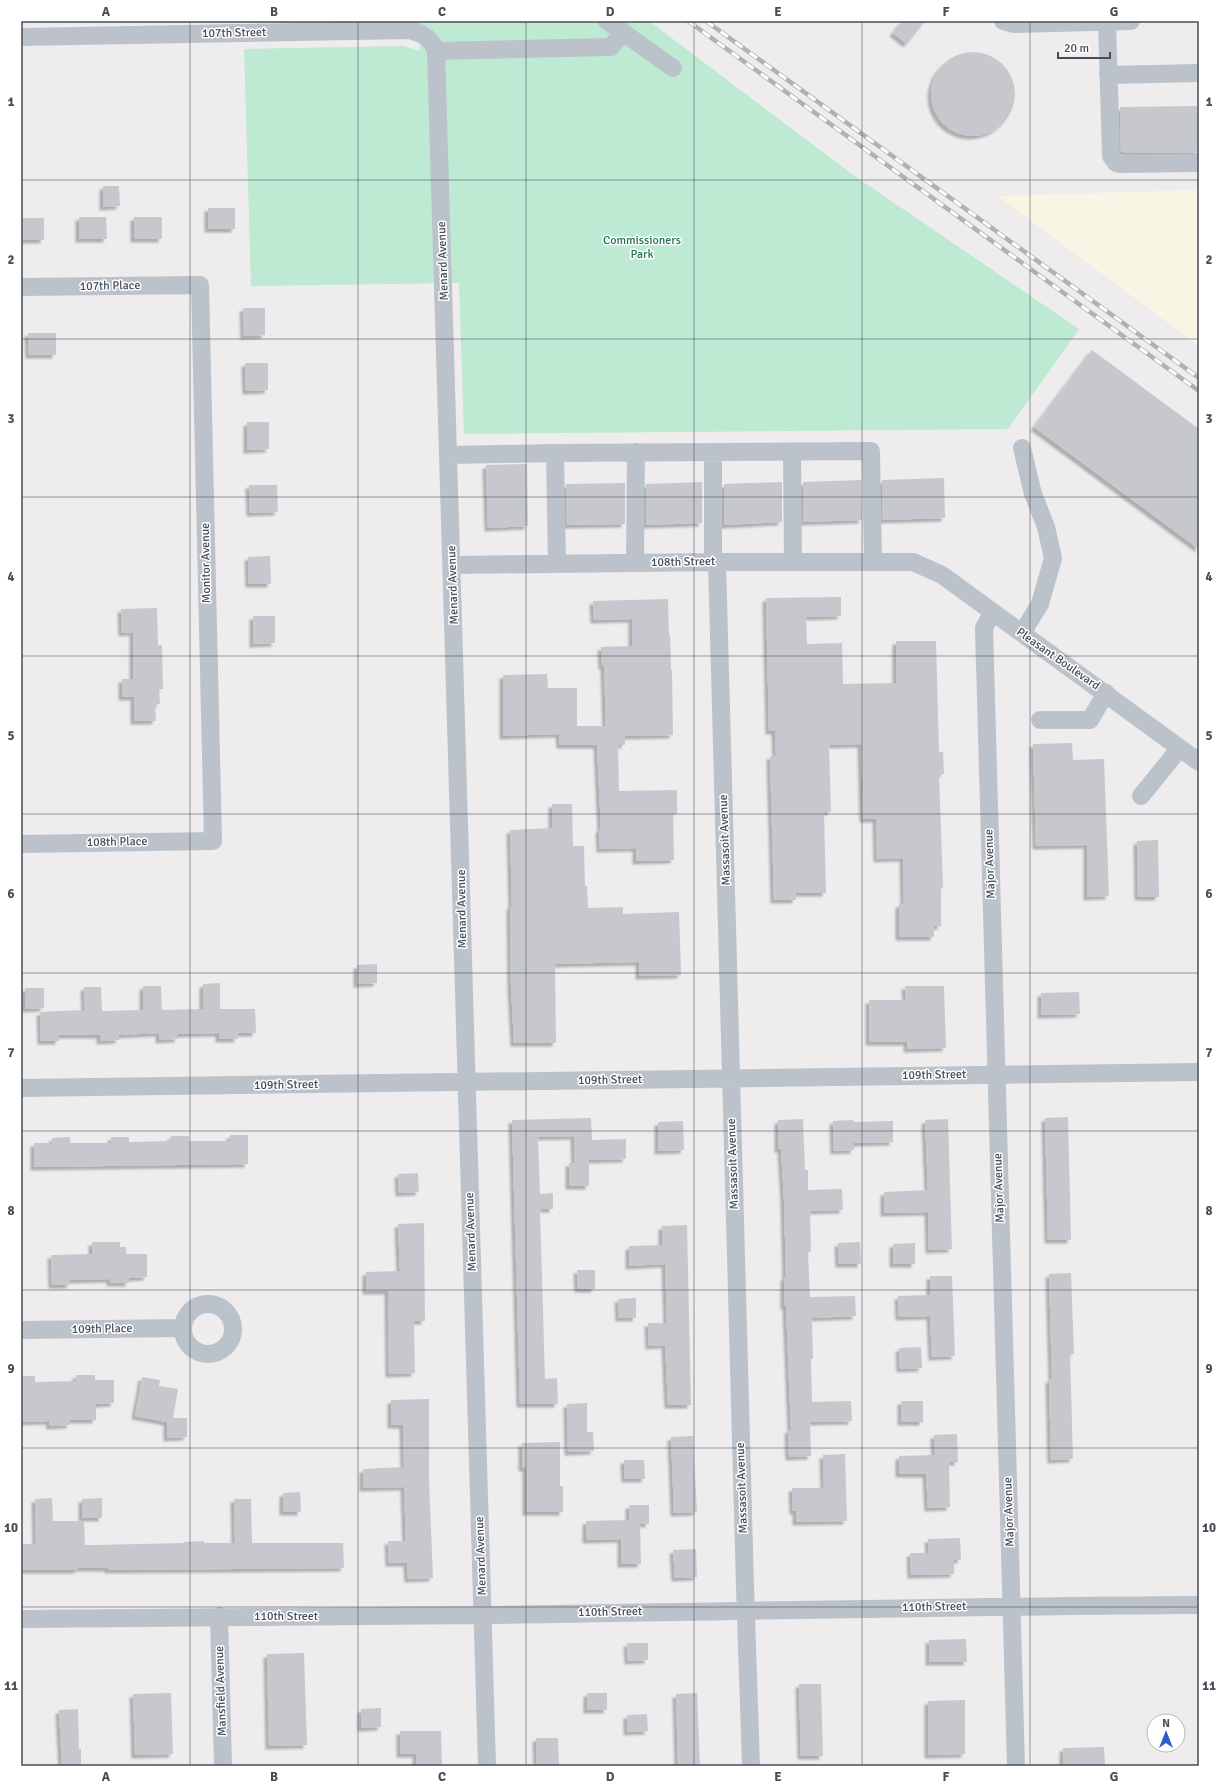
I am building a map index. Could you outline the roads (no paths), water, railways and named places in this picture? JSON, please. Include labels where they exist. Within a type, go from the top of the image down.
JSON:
[{"type":"street","points":[[608,21],[673,68]]},
{"type":"street","points":[[1008,22],[1131,21]]},
{"type":"street","points":[[1107,22],[1110,156],[1113,160],[1120,164],[1196,163],[1199,161]]},
{"type":"street","name":"107th Street","points":[[21,37],[172,27],[410,30],[425,34],[433,42],[436,51]]},
{"type":"street","points":[[436,51],[611,47],[622,32]]},
{"type":"street","name":"Menard Avenue","points":[[436,51],[450,455],[466,1082],[487,1766]]},
{"type":"street","points":[[1108,75],[1199,73]]},
{"type":"street","name":"107th Place","points":[[21,287],[200,285]]},
{"type":"street","name":"Monitor Avenue","points":[[200,285],[213,841]]},
{"type":"street","points":[[1022,448],[1033,494],[1046,527],[1053,558],[1040,604],[1022,633]]},
{"type":"street","points":[[450,455],[636,452],[870,452],[873,562]]},
{"type":"street","points":[[635,563],[636,452]]},
{"type":"street","name":"Massasoit Avenue","points":[[712,452],[751,1766]]},
{"type":"street","points":[[792,452],[793,562]]},
{"type":"street","points":[[554,453],[557,564]]},
{"type":"street","name":"108th Street","points":[[453,565],[715,562],[913,562]]},
{"type":"street","name":"Pleasant Boulevard","points":[[913,562],[942,575],[1199,762]]},
{"type":"street","name":"Major Avenue","points":[[993,612],[984,628],[1016,1766]]},
{"type":"street","points":[[1040,720],[1090,720],[1106,693]]},
{"type":"street","points":[[1141,796],[1180,748]]},
{"type":"street","name":"108th Place","points":[[21,844],[213,841]]},
{"type":"street","name":"109th Street","points":[[21,1088],[1199,1072]]},
{"type":"street","name":"109th Place","points":[[21,1330],[182,1328]]},
{"type":"street","name":"110th Street","points":[[21,1619],[1012,1606],[1199,1605]]},
{"type":"street","name":"Mansfield Avenue","points":[[219,1616],[223,1766]]},
{"type":"railway","points":[[688,21],[1199,391]]},
{"type":"railway","points":[[706,21],[1199,378]]},
{"type":"park label","name":"Commissioners Park","points":[[642,247]]}]
